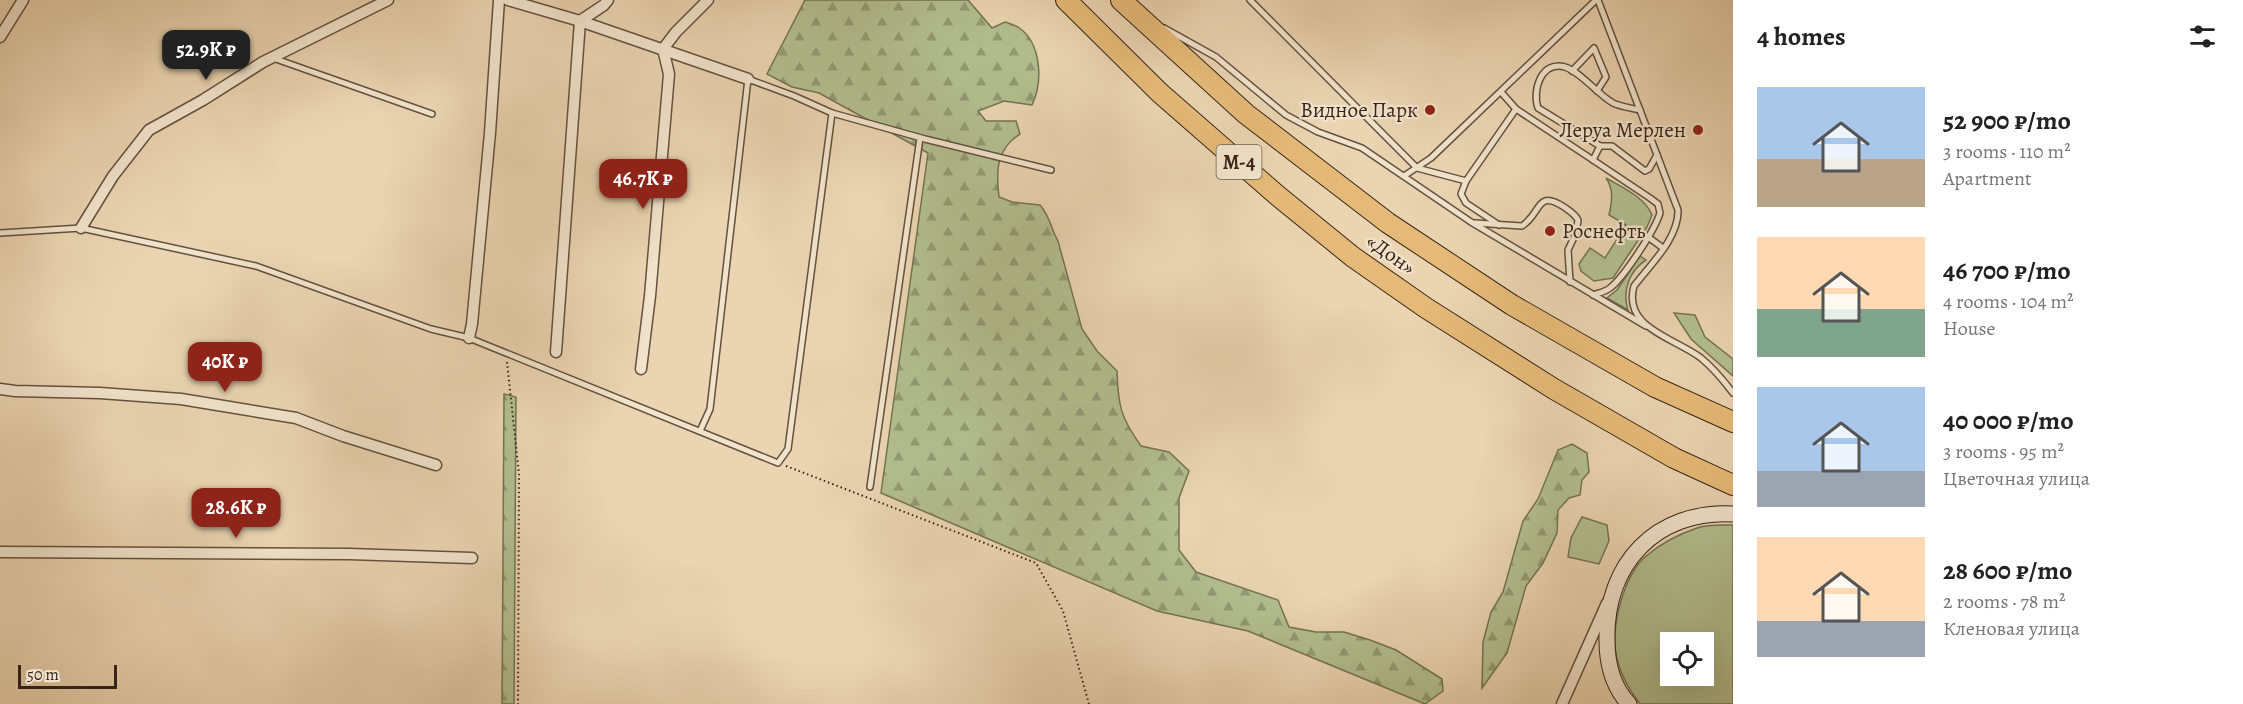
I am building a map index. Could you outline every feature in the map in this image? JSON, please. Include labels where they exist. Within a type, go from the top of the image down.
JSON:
[{"type":"highway","name":"«Дон»","points":[[1066,0],[1160,93],[1278,196],[1353,257],[1426,308],[1554,389],[1674,458],[1733,485]]},
{"type":"highway","name":"«Дон»","points":[[1121,0],[1246,114],[1388,223],[1532,317],[1655,387],[1733,422]]},
{"type":"main road","points":[[1629,704],[1622,697],[1607,662],[1606,620],[1615,585],[1631,556],[1655,534],[1684,519],[1733,514]]},
{"type":"street","points":[[0,37],[23,0]]},
{"type":"street","points":[[81,228],[113,176],[149,130],[271,58],[388,0]]},
{"type":"street","points":[[469,338],[490,133],[499,0]]},
{"type":"street","points":[[508,0],[580,21],[748,79]]},
{"type":"street","points":[[580,21],[608,0]]},
{"type":"street","points":[[663,49],[676,32],[708,0]]},
{"type":"street","points":[[556,352],[580,21]]},
{"type":"street","points":[[641,369],[650,296],[669,74],[663,49]]},
{"type":"street","points":[[0,389],[181,399],[296,418],[436,465]]},
{"type":"street","points":[[0,552],[338,554],[472,558]]},
{"type":"street","points":[[1562,704],[1615,585]]},
{"type":"lane","points":[[1250,0],[1417,168],[1466,182]]},
{"type":"lane","points":[[1404,176],[1431,158],[1597,0],[1678,210],[1675,228],[1634,286],[1632,295],[1635,312],[1646,326]]},
{"type":"lane","points":[[1138,16],[1181,36],[1216,57],[1286,115],[1318,132],[1362,148],[1471,222],[1701,358],[1733,393]]},
{"type":"lane","points":[[1572,70],[1594,48],[1606,77],[1598,91]]},
{"type":"lane","points":[[271,58],[432,114]]},
{"type":"lane","points":[[1640,110],[1614,104],[1572,70],[1563,66],[1553,68],[1540,77],[1535,99],[1539,108],[1600,146],[1612,146],[1645,171],[1649,169],[1657,155]]},
{"type":"lane","points":[[700,432],[710,409],[748,79],[832,113],[920,138],[1051,170]]},
{"type":"lane","points":[[1501,92],[1516,109],[1658,204],[1660,213],[1648,237],[1615,283],[1608,290],[1593,295]]},
{"type":"lane","points":[[1500,226],[1466,203],[1461,194],[1466,182],[1516,109]]},
{"type":"lane","points":[[0,233],[81,228],[256,266],[431,329],[469,338],[778,463],[788,449],[832,113]]},
{"type":"lane","points":[[870,487],[920,138]]},
{"type":"lane","points":[[1593,160],[1600,146]]},
{"type":"lane","points":[[1471,222],[1500,226],[1526,225],[1542,204],[1549,199],[1575,214],[1578,217],[1578,225],[1568,250],[1570,282]]},
{"type":"lane","points":[[1648,237],[1663,248]]},
{"type":"path","points":[[506,353],[519,474],[518,704]]},
{"type":"path","points":[[778,463],[1036,563],[1063,611],[1089,704]]},
{"type":"green space","points":[[805,0],[968,0],[992,28],[1005,22],[1018,27],[1026,34],[1036,53],[1039,74],[1036,96],[1032,105],[1004,101],[978,111],[986,121],[1016,121],[1020,134],[1006,147],[999,161],[999,197],[1012,202],[1040,205],[1044,210],[1058,241],[1082,329],[1097,351],[1117,371],[1118,394],[1129,427],[1141,446],[1169,452],[1189,471],[1179,498],[1179,550],[1196,572],[1278,600],[1289,627],[1316,632],[1344,632],[1396,650],[1442,679],[1443,691],[1425,704],[1248,631],[1157,611],[881,493],[928,153],[819,93],[792,87],[767,74]]},
{"type":"green space","points":[[1606,178],[1638,198],[1652,215],[1647,227],[1613,278],[1594,281],[1581,271],[1579,264],[1590,248],[1605,258],[1626,225],[1609,215],[1611,191]]},
{"type":"green space","points":[[1640,256],[1646,260],[1635,270],[1628,282],[1626,303],[1628,310],[1607,298],[1617,290]]},
{"type":"green space","points":[[1674,313],[1695,315],[1705,337],[1733,359],[1733,376],[1691,339]]},
{"type":"green space","points":[[504,394],[516,397],[514,704],[502,704]]},
{"type":"green space","points":[[1572,444],[1587,453],[1589,472],[1582,480],[1580,495],[1569,498],[1558,510],[1557,533],[1543,563],[1526,586],[1507,653],[1482,688],[1483,642],[1491,612],[1503,592],[1523,521],[1538,499],[1558,450]]},
{"type":"green space","points":[[1582,517],[1607,525],[1609,541],[1599,564],[1568,557],[1571,538]]},
{"type":"green space","points":[[1710,525],[1733,525],[1733,704],[1640,704],[1623,675],[1617,659],[1615,632],[1622,596],[1638,564],[1656,548],[1690,530]]},
{"type":"place","name":"Видное Парк","points":[[1430,110]]},
{"type":"place","name":"Леруа Мерлен","points":[[1698,130]]},
{"type":"place","name":"Роснефть","points":[[1550,231]]}]
